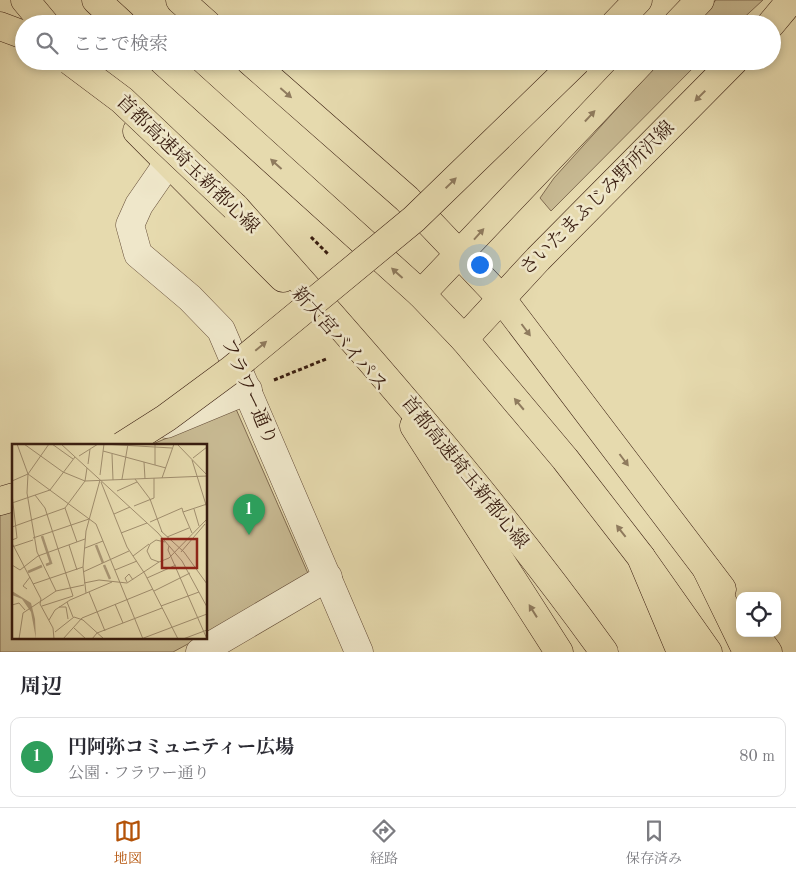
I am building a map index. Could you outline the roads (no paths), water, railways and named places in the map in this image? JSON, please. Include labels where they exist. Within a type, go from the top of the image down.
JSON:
[{"type":"main road","points":[[26,0],[38,15]]},
{"type":"main road","points":[[96,0],[112,15]]},
{"type":"main road","points":[[180,0],[197,15]]},
{"type":"main road","points":[[624,15],[638,0]]},
{"type":"main road","points":[[686,15],[700,0]]},
{"type":"main road","points":[[778,15],[791,0]]},
{"type":"main road","points":[[0,26],[15,32]]},
{"type":"main road","name":"首都高速埼玉新都心線","points":[[82,70],[122,100],[236,207],[370,359],[484,493],[604,652]]},
{"type":"main road","name":"新大宮バイパス","points":[[83,70],[108,101],[168,164],[347,344],[412,422],[559,652]]},
{"type":"main road","points":[[173,70],[421,294],[464,339],[565,459],[641,557],[708,652]]},
{"type":"main road","points":[[260,70],[407,199],[501,298],[736,609]]},
{"type":"main road","points":[[125,444],[166,418],[231,370],[414,219],[568,70]]},
{"type":"main road","points":[[421,294],[634,70]]},
{"type":"main road","name":"さいたまふじみ野所沢線","points":[[464,339],[501,298],[725,70]]},
{"type":"main road","points":[[641,557],[681,652]]},
{"type":"main road","points":[[707,570],[747,652]]},
{"type":"main road","points":[[757,637],[768,652]]},
{"type":"street","name":"フラワー通り","points":[[168,164],[139,205],[130,225],[138,254],[190,298],[221,330],[360,652]]},
{"type":"street","points":[[120,444],[248,390]]},
{"type":"street","points":[[0,493],[12,489]]},
{"type":"street","points":[[200,652],[328,577]]},
{"type":"place","name":"円阿弥コミュニティー広場","points":[[249,535]]}]
